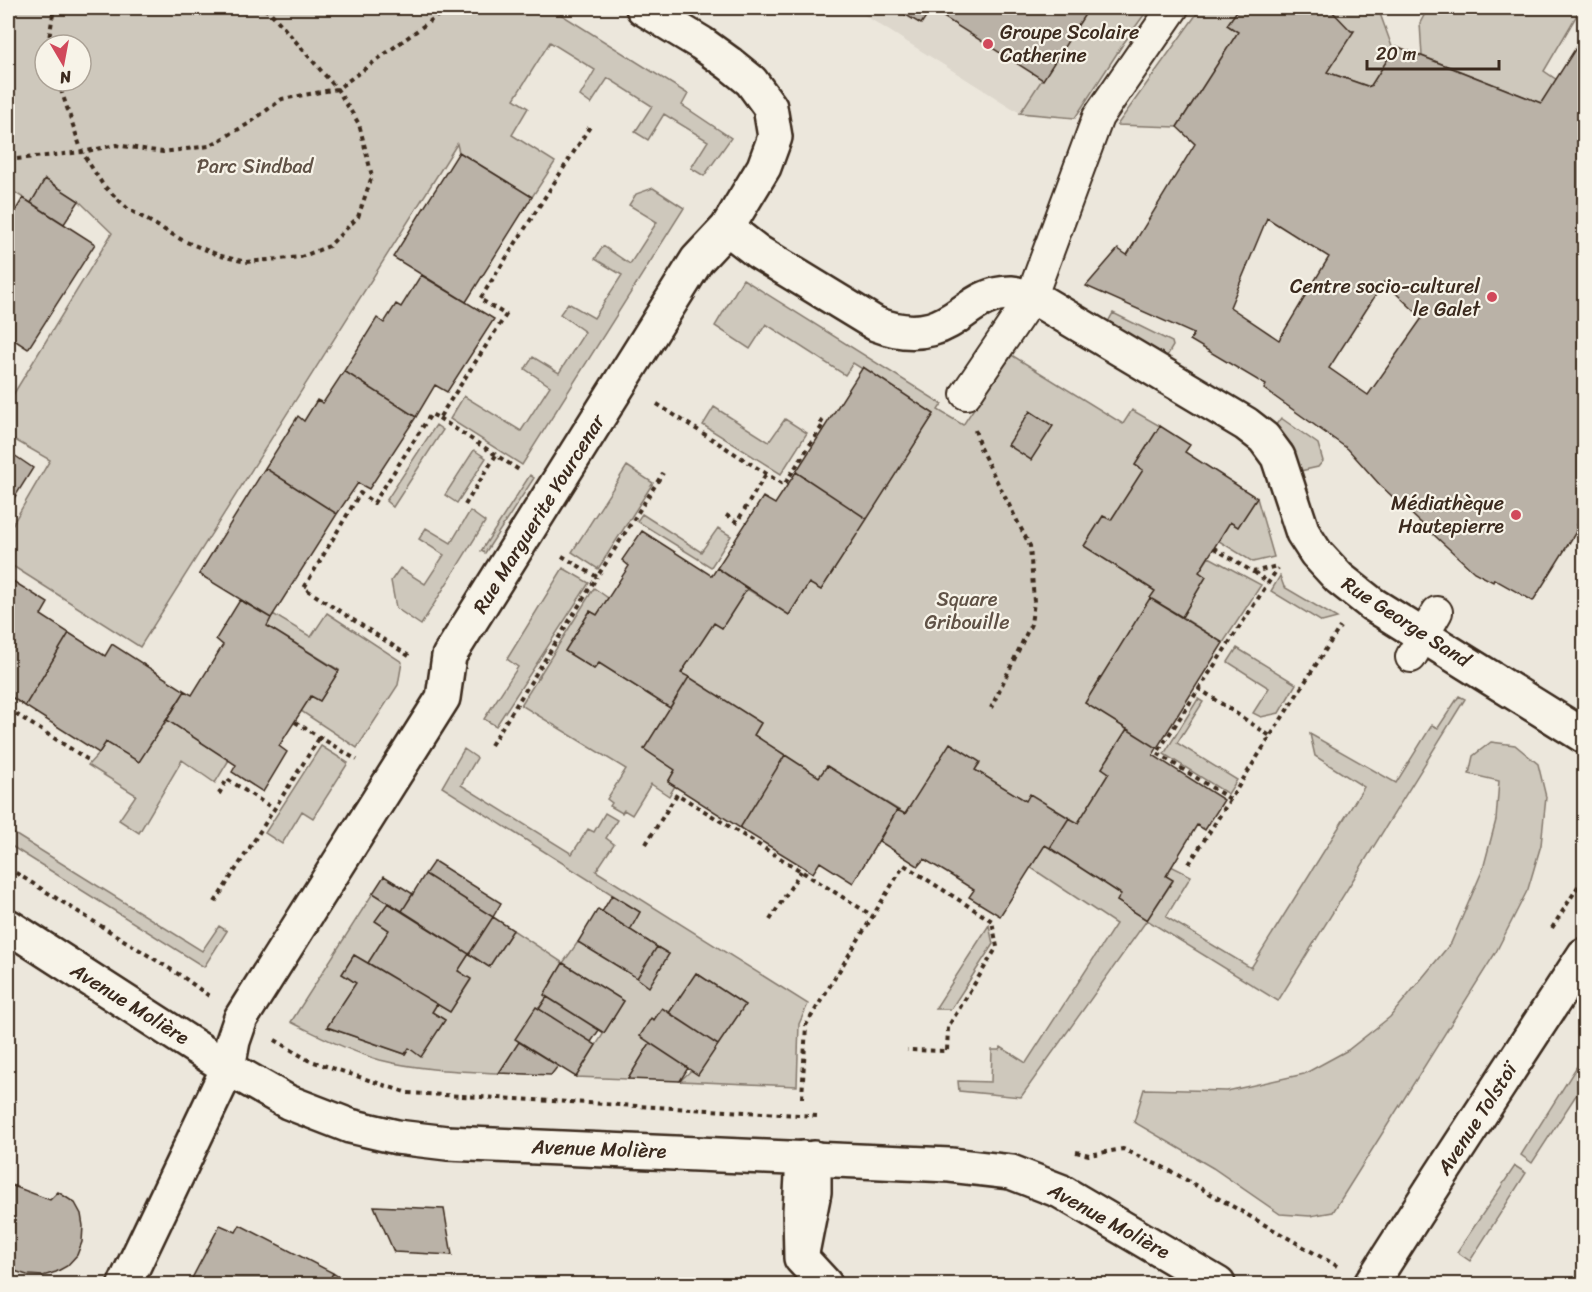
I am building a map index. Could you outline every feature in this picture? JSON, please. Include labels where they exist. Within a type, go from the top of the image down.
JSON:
[{"type":"street","name":"Rue Marguerite Yourcenar","points":[[125,1284],[228,1068],[233,1041],[241,1018],[443,698],[449,656],[697,260],[727,228],[764,167],[775,136],[770,107],[751,81],[701,43],[643,8]]},
{"type":"street","points":[[966,394],[1037,301],[1098,117],[1173,8]]},
{"type":"street","points":[[727,228],[758,252],[876,324],[894,331],[915,332],[932,329],[945,323],[978,300],[994,295],[1013,293],[1037,301]]},
{"type":"street","name":"Rue George Sand","points":[[1037,301],[1246,424],[1264,438],[1278,457],[1303,533],[1316,553],[1339,578],[1372,604],[1584,736]]},
{"type":"street","name":"Avenue Molière","points":[[8,926],[228,1068],[288,1102],[350,1126],[397,1137],[447,1143],[950,1165],[1011,1172],[1060,1191],[1218,1284]]},
{"type":"street","name":"Avenue Tolstoï","points":[[1371,1284],[1584,955]]},
{"type":"street","points":[[809,1158],[800,1211],[801,1258],[825,1284]]},
{"type":"path","points":[[50,33],[54,8]]},
{"type":"path","points":[[62,93],[82,152],[103,185],[128,209],[184,241],[221,256],[246,262],[301,256],[329,246],[358,217],[372,176],[359,124],[337,88],[284,27],[264,8]]},
{"type":"path","points":[[8,160],[82,152],[116,145],[163,152],[209,146],[248,124],[282,99],[337,88],[448,8]]},
{"type":"path","points":[[440,418],[506,315],[480,299],[591,125]]},
{"type":"path","points":[[966,394],[980,448],[1030,546],[1034,602],[1031,624],[991,708]]},
{"type":"path","points":[[657,404],[784,485],[824,423],[816,419]]},
{"type":"path","points":[[413,658],[304,588],[360,493],[374,503],[431,414],[524,473]]},
{"type":"path","points":[[465,505],[496,455]]},
{"type":"path","points":[[491,745],[663,473]]},
{"type":"path","points":[[726,515],[737,522],[766,474]]},
{"type":"path","points":[[1214,548],[1269,582]]},
{"type":"path","points":[[562,556],[597,577]]},
{"type":"path","points":[[1230,800],[1157,753],[1280,565],[1253,572]]},
{"type":"path","points":[[1189,864],[1341,626]]},
{"type":"path","points":[[1198,688],[1270,736]]},
{"type":"path","points":[[8,709],[90,760]]},
{"type":"path","points":[[295,722],[357,760]]},
{"type":"path","points":[[215,902],[320,737]]},
{"type":"path","points":[[219,794],[227,779],[274,809]]},
{"type":"path","points":[[646,844],[677,794],[873,916]]},
{"type":"path","points":[[802,1098],[806,1025],[904,865],[992,921],[998,947],[948,1027],[947,1051],[907,1050]]},
{"type":"path","points":[[8,868],[183,976],[241,1018],[308,1060],[408,1092],[824,1117]]},
{"type":"path","points":[[770,920],[801,871]]},
{"type":"path","points":[[1067,1150],[1089,1155],[1124,1149],[1167,1169],[1338,1266]]},
{"type":"shaded area","name":"Groupe Scolaire Catherine","points":[[853,8],[1089,8],[1020,113]]},
{"type":"green space","name":"Parc Sindbad","points":[[8,8],[551,8],[688,94],[682,105],[731,138],[704,176],[691,168],[708,141],[664,114],[648,140],[635,132],[652,106],[608,78],[591,104],[580,96],[595,70],[550,42],[514,99],[528,108],[512,135],[555,162],[532,197],[459,152],[457,144],[140,647],[8,563],[8,532],[50,460],[8,436],[8,403],[112,233],[79,201],[45,180],[31,203],[8,188]]},
{"type":"green space","points":[[1089,8],[1149,8],[1075,118],[1020,113]]},
{"type":"green space","points":[[1201,8],[1239,8],[1227,25],[1238,32],[1177,127],[1117,125]]},
{"type":"green space","points":[[1318,8],[1378,8],[1395,55],[1370,87],[1327,72],[1351,31]]},
{"type":"green space","points":[[1428,8],[1581,8],[1544,71],[1557,80],[1541,103],[1422,56],[1420,23]]},
{"type":"green space","points":[[653,188],[684,208],[522,465],[450,419],[464,396],[521,431],[550,386],[525,369],[533,357],[559,373],[585,332],[560,314],[568,303],[594,318],[622,275],[595,259],[603,246],[630,264],[657,222],[629,205],[636,194]]},
{"type":"green space","name":"Square Gribouille","points":[[743,279],[942,404],[938,410],[963,425],[1010,354],[1123,424],[1132,410],[1160,426],[1135,465],[1143,470],[1111,520],[1103,516],[1084,546],[1155,591],[1085,703],[1127,729],[1102,768],[1109,773],[1078,823],[1031,795],[1026,801],[975,770],[980,763],[905,814],[827,766],[819,777],[754,735],[761,723],[681,673],[714,623],[722,628],[747,589],[789,615],[809,583],[821,590],[934,414],[853,363],[845,375],[766,324],[750,349],[715,326]]},
{"type":"green space","points":[[1113,313],[1172,342],[1173,346],[1167,356],[1108,322]]},
{"type":"green space","points":[[714,407],[769,442],[785,419],[807,433],[781,474],[703,425]]},
{"type":"green space","points":[[1281,418],[1318,444],[1323,461],[1318,467],[1300,471],[1292,445],[1275,426]]},
{"type":"green space","points":[[436,425],[443,430],[393,507],[386,501]]},
{"type":"green space","points":[[474,450],[486,458],[457,503],[445,495]]},
{"type":"green space","points":[[627,466],[653,483],[598,569],[572,552]]},
{"type":"green space","points":[[530,475],[534,478],[485,553],[481,551]]},
{"type":"green space","points":[[1257,498],[1274,557],[1253,562],[1219,541],[1230,522],[1238,527]]},
{"type":"green space","points":[[470,511],[485,522],[421,625],[396,608],[391,581],[400,568],[425,584],[444,555],[419,539],[426,528],[451,543]]},
{"type":"green space","points":[[642,514],[701,552],[718,528],[731,536],[711,567],[637,521]]},
{"type":"green space","points":[[1209,557],[1261,585],[1223,643],[1182,617],[1206,577],[1199,572]]},
{"type":"green space","points":[[563,568],[589,583],[496,726],[484,719],[518,667],[507,659]]},
{"type":"green space","points":[[1280,576],[1284,587],[1337,618],[1322,622],[1271,591]]},
{"type":"green space","points":[[594,588],[608,598],[597,615],[590,611],[565,651],[594,669],[599,663],[670,708],[644,749],[675,770],[668,782],[675,786],[669,796],[651,784],[632,815],[624,810],[622,813],[610,806],[612,803],[607,799],[626,769],[521,705]]},
{"type":"green space","points":[[327,613],[402,662],[398,685],[357,748],[301,711],[311,696],[320,701],[339,670],[267,626],[273,614],[311,637]]},
{"type":"green space","points":[[1237,648],[1296,684],[1279,713],[1261,717],[1253,713],[1269,688],[1228,662]]},
{"type":"green space","points":[[1459,696],[1465,699],[1278,1001],[1147,920],[1173,881],[1166,876],[1171,866],[1191,876],[1166,917],[1251,968],[1364,787],[1315,756],[1310,734],[1396,783],[1432,725],[1438,728]]},
{"type":"green space","points":[[1198,699],[1203,702],[1177,743],[1237,780],[1228,794],[1164,754]]},
{"type":"green space","points":[[167,720],[229,760],[215,783],[182,760],[139,833],[119,820],[136,795],[88,765],[106,742],[139,761]]},
{"type":"green space","points":[[1491,742],[1515,745],[1538,764],[1546,797],[1541,845],[1528,889],[1496,952],[1333,1212],[1310,1216],[1280,1214],[1213,1168],[1134,1122],[1144,1089],[1227,1091],[1304,1074],[1348,1050],[1390,1017],[1451,943],[1483,869],[1496,820],[1499,781],[1469,774],[1473,756]]},
{"type":"green space","points":[[321,746],[348,763],[313,818],[302,811],[282,844],[265,833]]},
{"type":"green space","points":[[464,749],[477,758],[461,785],[572,854],[588,829],[594,832],[605,813],[617,820],[606,838],[614,844],[596,871],[808,1004],[799,1024],[797,1086],[680,1081],[718,1045],[745,1005],[696,973],[669,1013],[661,1009],[640,1036],[650,1043],[628,1079],[576,1077],[624,1001],[563,963],[578,942],[637,978],[669,954],[630,930],[640,912],[442,787]]},
{"type":"green space","points":[[8,830],[202,951],[219,926],[227,931],[204,967],[8,844]]},
{"type":"green space","points":[[1045,845],[1121,894],[1117,901],[1147,920],[1021,1097],[959,1091],[958,1081],[991,1082],[992,1050],[999,1050],[1001,1047],[1026,1063],[1116,924],[1030,867]]},
{"type":"green space","points":[[373,893],[388,903],[376,921],[389,930],[368,963],[354,955],[342,974],[356,983],[327,1027],[405,1054],[409,1048],[421,1056],[445,1020],[432,1012],[437,1004],[450,1012],[471,980],[458,971],[469,954],[489,967],[513,930],[563,963],[544,995],[547,997],[516,1039],[519,1042],[499,1073],[425,1068],[380,1060],[346,1048],[291,1022]]},
{"type":"green space","points":[[989,925],[993,944],[951,1009],[935,1009]]},
{"type":"green space","points":[[1584,1055],[1584,1083],[1532,1163],[1521,1155]]},
{"type":"green space","points":[[1515,1166],[1526,1173],[1470,1261],[1457,1252]]},
{"type":"building","points":[[894,8],[1089,8],[1043,80],[931,9],[921,24]]},
{"type":"building","name":"Centre socio-culturel le Galet","points":[[1239,8],[1318,8],[1324,11],[1329,8],[1351,31],[1354,31],[1327,72],[1370,87],[1396,46],[1541,103],[1584,35],[1584,514],[1577,525],[1579,527],[1533,601],[1494,579],[1493,582],[1474,572],[1380,485],[1348,449],[1264,389],[1266,385],[1190,340],[1194,334],[1086,286],[1118,249],[1127,255],[1195,144],[1177,127],[1238,32],[1227,25]],"holes":[[[1267,218],[1329,257],[1279,340],[1230,307]],[[1384,282],[1422,318],[1368,395],[1329,368]]]},
{"type":"building","points":[[459,152],[532,197],[466,302],[393,257]]},
{"type":"building","points":[[45,179],[79,201],[64,224],[31,203]]},
{"type":"building","points":[[23,198],[95,244],[28,349],[8,336],[8,223]]},
{"type":"building","points":[[421,275],[494,319],[447,392],[435,385],[416,417],[344,371],[377,318],[384,323],[396,304],[401,307]]},
{"type":"building","points":[[863,367],[934,414],[867,519],[796,472]]},
{"type":"building","points":[[344,371],[416,417],[369,489],[358,483],[337,514],[265,468],[298,416],[304,421],[317,400],[323,403]]},
{"type":"building","points":[[1030,411],[1053,426],[1031,460],[1008,445]]},
{"type":"building","points":[[1160,426],[1190,445],[1185,452],[1257,498],[1238,527],[1230,522],[1199,572],[1206,577],[1182,617],[1150,598],[1155,591],[1084,546],[1103,516],[1111,520],[1143,470],[1135,465]]},
{"type":"building","points":[[8,451],[33,468],[8,508]]},
{"type":"building","points":[[265,468],[337,514],[271,618],[199,574]]},
{"type":"building","points":[[796,472],[867,519],[821,590],[809,583],[789,615],[717,568],[763,497],[775,504]]},
{"type":"building","points":[[642,531],[712,576],[717,568],[747,589],[722,628],[714,623],[681,673],[689,677],[670,708],[599,663],[594,669],[565,651],[590,611],[597,615],[629,566],[622,560]]},
{"type":"building","points":[[8,578],[48,603],[41,615],[69,633],[25,706],[8,695]]},
{"type":"building","points":[[1150,598],[1223,643],[1157,748],[1085,703]]},
{"type":"building","points":[[240,600],[271,618],[267,626],[339,671],[320,701],[311,696],[279,746],[287,752],[263,792],[232,772],[236,765],[167,720],[185,691],[192,695],[223,645],[216,639]]},
{"type":"building","points":[[69,633],[105,656],[112,644],[185,691],[139,762],[106,742],[99,753],[25,706]]},
{"type":"building","points":[[689,677],[761,723],[754,735],[785,755],[740,828],[668,782],[675,770],[644,749]]},
{"type":"building","points":[[1127,729],[1157,748],[1153,755],[1224,800],[1205,830],[1197,825],[1166,876],[1173,880],[1147,920],[1117,901],[1121,894],[1050,848],[1069,818],[1078,823],[1109,773],[1102,768]]},
{"type":"building","points":[[950,743],[980,762],[975,770],[1026,801],[1030,794],[1069,818],[1050,848],[1045,845],[1000,916],[969,897],[974,890],[952,876],[924,859],[918,866],[879,841],[897,810],[905,814]]},
{"type":"building","points":[[785,755],[819,777],[827,766],[897,810],[853,883],[820,862],[813,873],[740,828]]},
{"type":"building","points":[[434,861],[501,903],[493,917],[425,874]]},
{"type":"building","points":[[425,874],[493,917],[469,954],[402,911]]},
{"type":"building","points":[[384,876],[413,894],[402,911],[373,893]]},
{"type":"building","points":[[612,895],[640,912],[630,930],[602,912]]},
{"type":"building","points":[[388,903],[469,954],[458,971],[471,979],[450,1012],[368,963],[389,930],[375,921]]},
{"type":"building","points":[[598,909],[657,947],[637,978],[578,942]]},
{"type":"building","points":[[493,917],[513,930],[489,967],[469,954]]},
{"type":"building","points":[[657,947],[669,954],[649,987],[637,978]]},
{"type":"building","points":[[354,955],[437,1004],[432,1012],[445,1020],[421,1057],[409,1048],[405,1054],[327,1027],[356,983],[342,974]]},
{"type":"building","points":[[563,963],[624,1001],[604,1033],[544,995]]},
{"type":"building","points":[[696,973],[745,1005],[718,1045],[669,1013]]},
{"type":"building","points":[[547,997],[599,1030],[591,1042],[539,1009]]},
{"type":"building","points":[[536,1007],[596,1045],[576,1077],[515,1039]]},
{"type":"building","points":[[662,1008],[718,1045],[698,1075],[640,1036],[651,1018],[654,1020]]},
{"type":"building","points":[[519,1042],[558,1066],[551,1075],[499,1073]]},
{"type":"building","points":[[650,1043],[688,1068],[680,1081],[628,1079]]},
{"type":"building","points":[[8,1184],[50,1200],[58,1192],[75,1203],[81,1214],[82,1242],[77,1255],[67,1266],[43,1276],[27,1275],[8,1269]]},
{"type":"building","points":[[374,1206],[444,1209],[452,1255],[394,1252]]},
{"type":"building","points":[[220,1225],[236,1232],[240,1225],[333,1273],[327,1284],[189,1284]]},
{"type":"building","points":[[333,1273],[339,1277],[342,1284],[327,1284]]},
{"type":"place","name":"Groupe Scolaire Catherine","points":[[988,44]]},
{"type":"place","name":"Centre socio-culturel le Galet","points":[[1492,297]]},
{"type":"place","name":"Médiathèque Hautepierre","points":[[1516,515]]}]
